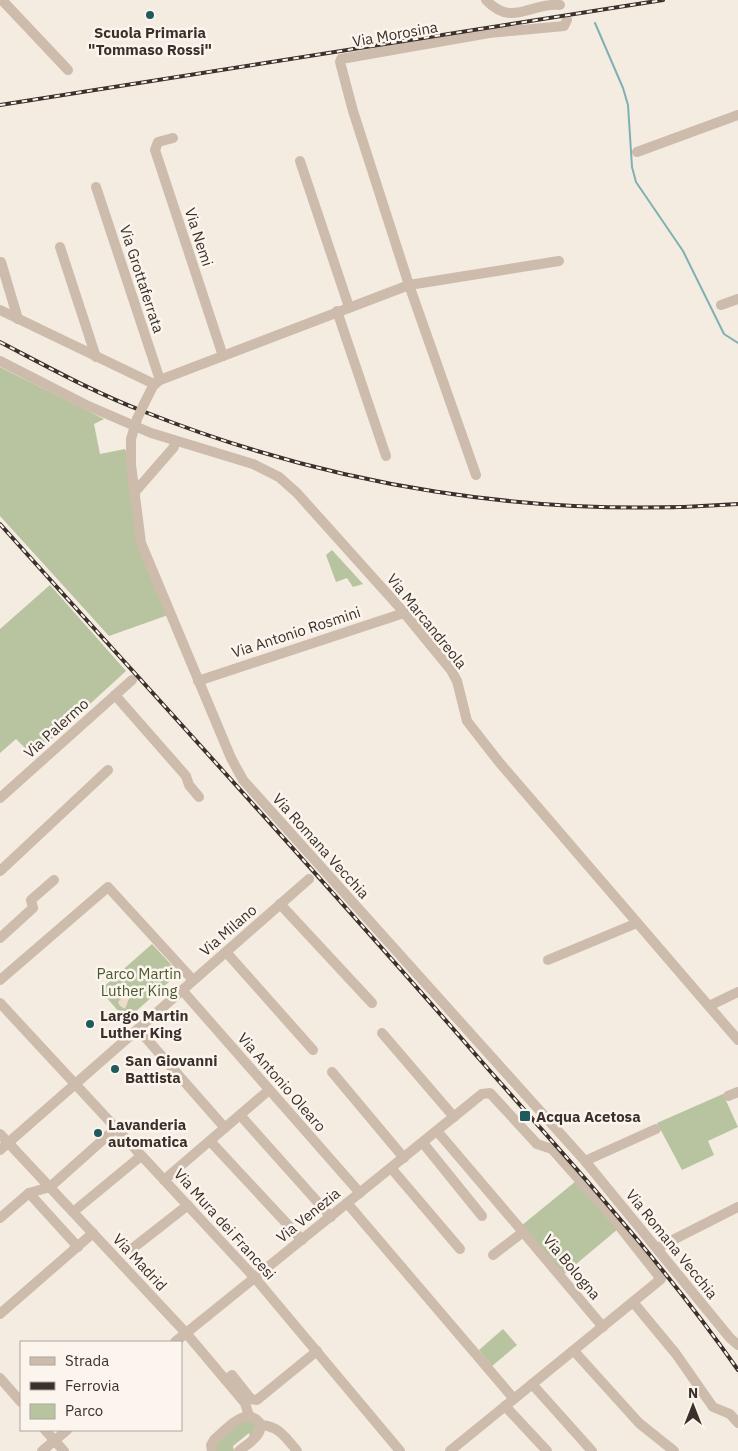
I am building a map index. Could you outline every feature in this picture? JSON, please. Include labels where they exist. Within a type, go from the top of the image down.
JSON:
[{"type":"street","points":[[2,0],[68,70]]},
{"type":"street","points":[[486,0],[495,9],[504,13],[563,9]]},
{"type":"street","name":"Via Morosina","points":[[476,475],[409,285],[353,111],[340,60],[472,36],[564,26],[563,9]]},
{"type":"street","points":[[637,152],[738,115]]},
{"type":"street","name":"Via Nemi","points":[[173,138],[157,143],[155,152],[222,356]]},
{"type":"street","points":[[300,161],[348,306]]},
{"type":"street","name":"Via Grottaferrata","points":[[96,187],[157,382]]},
{"type":"street","points":[[60,247],[96,356]]},
{"type":"street","points":[[136,422],[157,382],[348,306],[409,285],[559,261]]},
{"type":"street","points":[[1,262],[18,319]]},
{"type":"street","points":[[721,305],[738,299]]},
{"type":"street","points":[[0,310],[96,356],[157,382]]},
{"type":"street","points":[[338,311],[386,456]]},
{"type":"street","name":"Via Marcandreola","points":[[0,361],[86,406],[136,422],[151,433],[256,466],[279,477],[297,493],[404,612],[454,676],[464,714],[472,728],[499,762],[738,1040]]},
{"type":"street","name":"Via Romana Vecchia","points":[[136,422],[131,439],[130,465],[140,543],[234,765],[247,787],[585,1162],[658,1248],[730,1338],[738,1345]]},
{"type":"street","points":[[131,439],[138,434],[151,433]]},
{"type":"street","points":[[134,493],[174,447],[176,441]]},
{"type":"street","name":"Via Antonio Rosmini","points":[[198,680],[404,612]]},
{"type":"street","name":"Via Palermo","points":[[0,798],[132,680]]},
{"type":"street","points":[[115,695],[186,776],[189,785],[199,797]]},
{"type":"street","points":[[0,871],[108,770]]},
{"type":"street","name":"Via Milano","points":[[0,1150],[309,879]]},
{"type":"street","points":[[0,938],[33,908],[31,900],[54,880]]},
{"type":"street","points":[[0,980],[108,887],[193,980]]},
{"type":"street","points":[[280,904],[372,1003]]},
{"type":"street","points":[[548,960],[637,923]]},
{"type":"street","points":[[226,952],[313,1050]]},
{"type":"street","name":"Via Antonio Olearo","points":[[182,990],[360,1193]]},
{"type":"street","points":[[709,1006],[738,992]]},
{"type":"street","name":"Via Mura dei Francesi","points":[[0,1003],[255,1278],[400,1451]]},
{"type":"street","points":[[138,1029],[226,1128]]},
{"type":"street","points":[[382,1034],[454,1117]]},
{"type":"street","points":[[332,1072],[404,1158]]},
{"type":"street","points":[[164,1180],[269,1090]]},
{"type":"street","name":"Via Venezia","points":[[176,1341],[482,1094],[487,1093],[494,1095],[537,1144],[552,1149],[612,1217],[661,1279],[633,1302]]},
{"type":"street","points":[[240,1115],[331,1217]]},
{"type":"street","points":[[0,1218],[29,1193],[50,1187],[115,1129]]},
{"type":"street","points":[[585,1162],[656,1129]]},
{"type":"street","points":[[437,1131],[523,1232]]},
{"type":"street","name":"Via Madrid","points":[[0,1134],[186,1334],[247,1406],[249,1416]]},
{"type":"street","points":[[210,1141],[302,1240]]},
{"type":"street","points":[[422,1143],[482,1216]]},
{"type":"street","points":[[78,1208],[141,1156]]},
{"type":"street","points":[[391,1168],[460,1249]]},
{"type":"street","points":[[29,1193],[78,1247]]},
{"type":"street","points":[[348,1203],[514,1399]]},
{"type":"street","points":[[132,1248],[188,1205]]},
{"type":"street","points":[[658,1248],[738,1208]]},
{"type":"street","name":"Via Bologna","points":[[493,1255],[523,1232],[603,1326]]},
{"type":"street","points":[[0,1314],[93,1233]]},
{"type":"street","points":[[450,1451],[633,1302],[676,1354],[713,1407],[730,1414],[738,1423]]},
{"type":"street","points":[[574,1351],[639,1423],[674,1451]]},
{"type":"street","points":[[226,1380],[232,1375],[251,1399],[257,1400],[317,1352]]},
{"type":"street","points":[[0,1378],[20,1401]]},
{"type":"street","points":[[532,1384],[592,1451]]},
{"type":"street","points":[[505,1406],[547,1451]]},
{"type":"street","points":[[212,1451],[211,1445],[214,1440],[242,1417],[249,1416],[256,1418],[261,1425],[272,1426],[280,1431],[297,1451]]},
{"type":"street","points":[[239,1451],[257,1436],[261,1425]]},
{"type":"street","points":[[46,1431],[64,1451]]},
{"type":"street","points":[[42,1451],[66,1431]]},
{"type":"green space","points":[[0,367],[104,419],[94,424],[100,454],[125,449],[130,461],[141,543],[171,614],[109,636],[0,516]]},
{"type":"green space","points":[[332,550],[363,584],[353,587],[347,578],[336,582],[326,555]]},
{"type":"green space","points":[[50,585],[126,671],[33,756],[16,739],[0,753],[0,629]]},
{"type":"green space","name":"Parco Martin Luther King","points":[[152,944],[179,973],[126,1020],[100,990]]},
{"type":"green space","points":[[723,1094],[738,1127],[708,1141],[714,1155],[682,1170],[657,1123]]},
{"type":"green space","points":[[576,1181],[618,1229],[563,1275],[521,1226]]},
{"type":"green space","points":[[503,1329],[517,1345],[492,1366],[479,1350]]},
{"type":"green space","points":[[239,1421],[255,1421],[256,1427],[250,1438],[249,1433],[233,1446],[234,1451],[214,1451],[215,1442]]},
{"type":"shaded area","points":[[125,994],[130,996],[125,1009],[118,1002]]},
{"type":"waterway","points":[[595,23],[623,88],[628,105],[632,167],[636,182],[683,251],[724,334],[738,343]]},
{"type":"railway","points":[[0,105],[663,0]]},
{"type":"railway","points":[[0,342],[126,405],[216,438],[289,460],[362,478],[437,492],[511,501],[587,506],[662,507],[738,504]]},
{"type":"railway","points":[[0,524],[303,859],[581,1174],[678,1290],[738,1370]]},
{"type":"place","name":"Scuola Primaria \"Tommaso Rossi\"","points":[[150,15]]},
{"type":"place","name":"Largo Martin Luther King","points":[[90,1024]]},
{"type":"place","name":"San Giovanni Battista","points":[[115,1069]]},
{"type":"place","name":"Acqua Acetosa","points":[[525,1116]]},
{"type":"place","name":"Lavanderia automatica","points":[[98,1133]]}]
